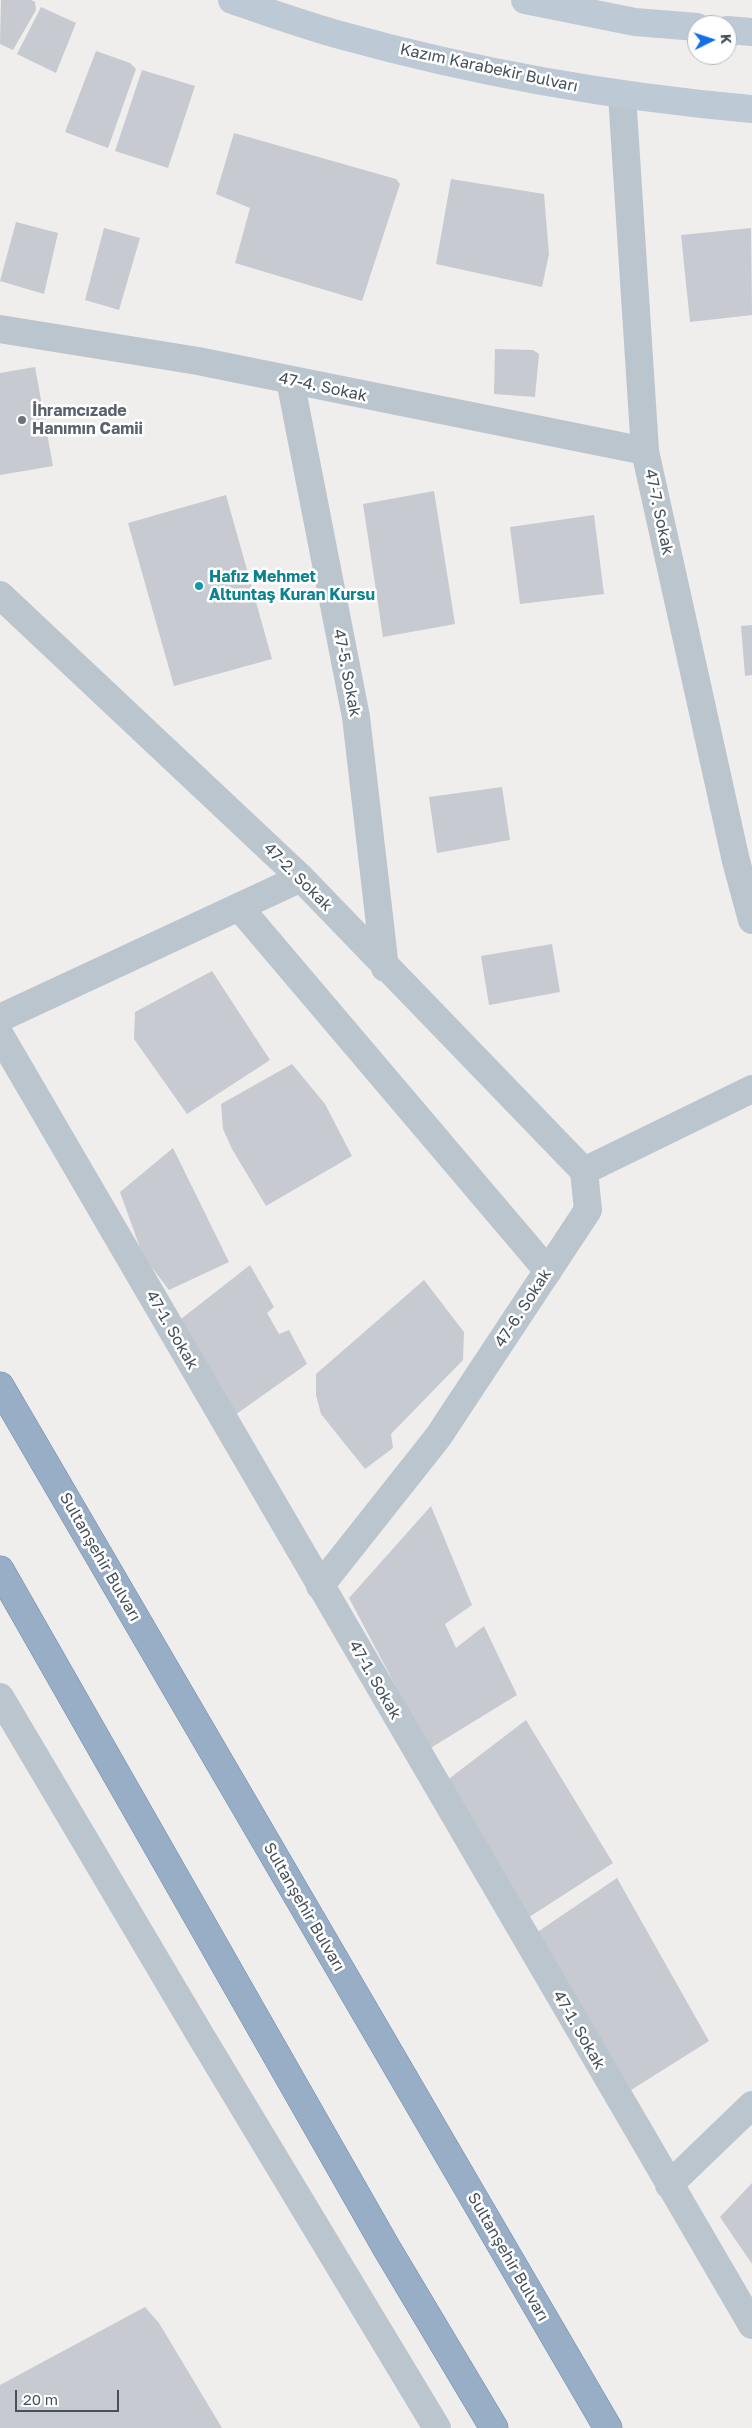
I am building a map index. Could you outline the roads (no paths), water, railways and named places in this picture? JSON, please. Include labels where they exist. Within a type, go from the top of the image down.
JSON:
[{"type":"highway","name":"Sultanşehir Bulvarı","points":[[0,1386],[608,2428]]},
{"type":"highway","points":[[0,1570],[381,2238],[494,2428]]},
{"type":"main road","name":"Kazım Karabekir Bulvarı","points":[[232,0],[339,35],[411,53],[622,95],[752,108]]},
{"type":"main road","points":[[525,0],[636,22],[687,26]]},
{"type":"main road","points":[[737,31],[752,32]]},
{"type":"street","name":"47-7. Sokak","points":[[622,95],[645,451],[744,858],[752,920]]},
{"type":"street","name":"47-4. Sokak","points":[[0,330],[198,361],[645,451]]},
{"type":"street","name":"47-5. Sokak","points":[[290,380],[356,718],[385,968]]},
{"type":"street","name":"47-2. Sokak","points":[[0,595],[301,878],[385,968],[584,1171]]},
{"type":"street","points":[[0,1018],[301,878]]},
{"type":"street","points":[[239,907],[548,1271]]},
{"type":"street","name":"47-1. Sokak","points":[[0,1035],[669,2185],[752,2324]]},
{"type":"street","points":[[584,1171],[752,1089]]},
{"type":"street","name":"47-6. Sokak","points":[[320,1586],[438,1437],[588,1210],[584,1171]]},
{"type":"street","points":[[0,1697],[208,2049],[437,2428]]},
{"type":"street","points":[[669,2185],[752,2105]]},
{"type":"place","name":"İhramcızade Hanımın Camii","points":[[22,420]]},
{"type":"place","name":"Hafız Mehmet Altuntaş Kuran Kursu","points":[[199,586]]}]
